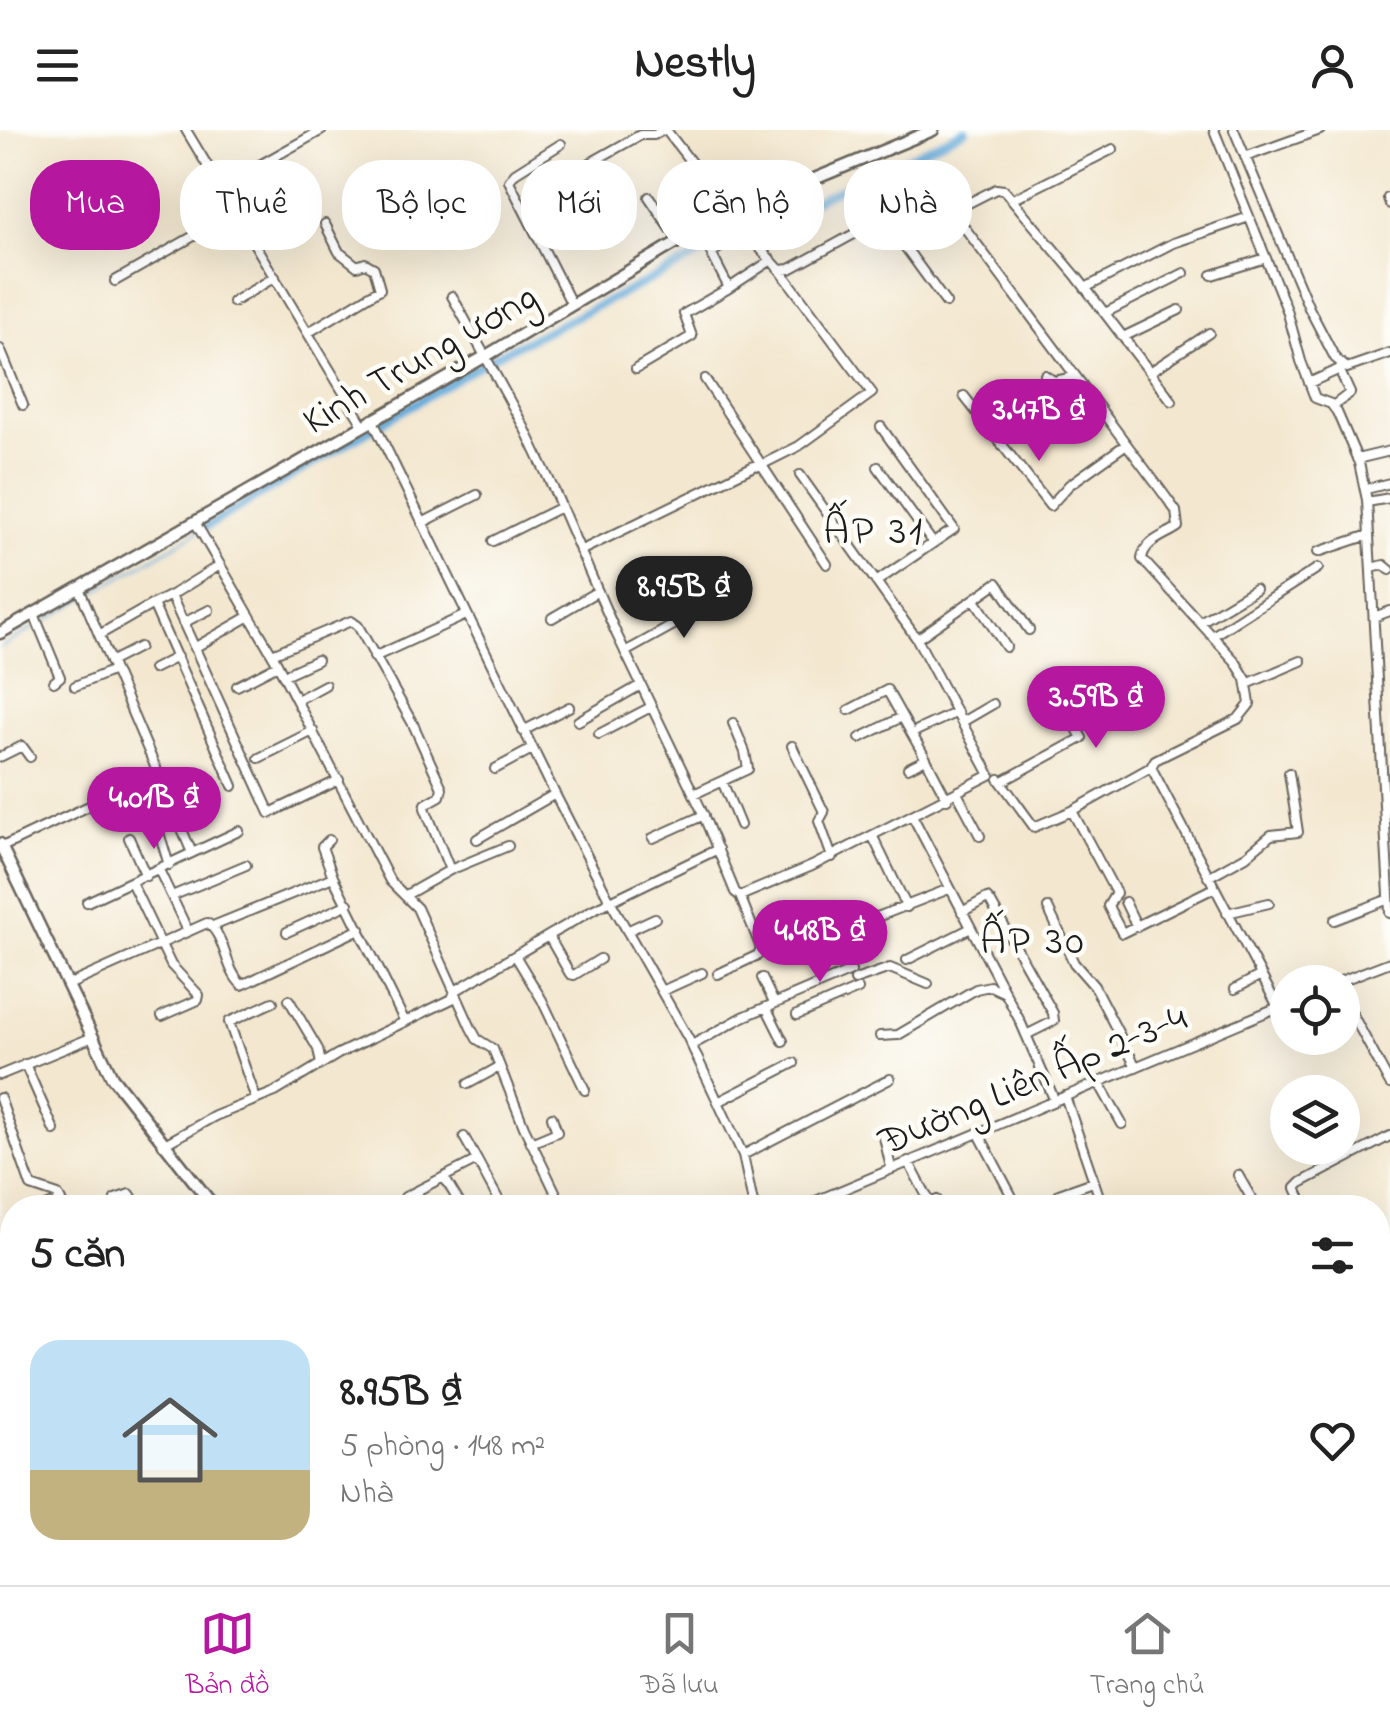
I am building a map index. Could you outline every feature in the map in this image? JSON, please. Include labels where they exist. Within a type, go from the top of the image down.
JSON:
[{"type":"street","points":[[186,130],[204,160]]},
{"type":"street","points":[[269,160],[322,130]]},
{"type":"street","points":[[595,160],[640,134],[654,135],[665,130],[689,160]]},
{"type":"street","name":"Kinh Trung ương","points":[[824,178],[933,130]]},
{"type":"street","points":[[1214,130],[1288,310],[1315,398],[1333,406],[1358,459],[1366,489],[1390,913]]},
{"type":"street","points":[[1234,130],[1309,308],[1342,368],[1350,393],[1333,406]]},
{"type":"street","points":[[1246,157],[1320,130]]},
{"type":"street","points":[[561,144],[515,172],[509,181],[571,303]]},
{"type":"street","points":[[1013,198],[1113,149]]},
{"type":"street","points":[[972,201],[996,189],[1013,198],[1172,401]]},
{"type":"street","points":[[649,197],[657,209]]},
{"type":"street","points":[[1085,288],[1173,243],[1249,217]]},
{"type":"street","points":[[309,332],[380,289],[374,268],[366,263],[357,266],[348,262],[326,224]]},
{"type":"street","points":[[800,475],[917,638],[990,775],[1003,781],[1034,828],[1238,719],[1250,704],[1248,684],[1235,661],[1142,559],[1143,551],[1178,527],[1180,521],[1168,500],[972,237]]},
{"type":"street","points":[[780,270],[844,239]]},
{"type":"street","points":[[115,282],[180,244]]},
{"type":"street","points":[[258,250],[371,425],[555,794],[692,1045],[743,1155],[751,1195]]},
{"type":"street","name":"Kinh Trung ương","points":[[0,632],[37,622],[79,590],[197,528],[488,361],[571,303],[663,250]]},
{"type":"street","points":[[716,250],[711,253],[729,288]]},
{"type":"street","points":[[580,551],[798,446],[872,394],[761,250]]},
{"type":"street","points":[[907,250],[946,303]]},
{"type":"street","points":[[1212,275],[1266,258]]},
{"type":"street","points":[[636,369],[692,336],[684,314],[770,261]]},
{"type":"street","points":[[1104,312],[1184,273]]},
{"type":"street","points":[[233,302],[275,278]]},
{"type":"street","points":[[452,296],[524,427],[625,652],[704,815],[761,948],[758,955],[718,974]]},
{"type":"street","points":[[1124,337],[1180,310]]},
{"type":"street","points":[[1150,372],[1209,333]]},
{"type":"street","points":[[0,349],[23,405]]},
{"type":"street","points":[[1310,383],[1390,353]]},
{"type":"street","points":[[1045,374],[1054,381],[1075,377]]},
{"type":"street","points":[[705,379],[826,564]]},
{"type":"street","points":[[964,396],[1050,506],[1069,485],[1125,445]]},
{"type":"street","points":[[876,582],[954,528],[881,427]]},
{"type":"street","points":[[1358,459],[1390,451]]},
{"type":"street","points":[[878,466],[934,542]]},
{"type":"street","points":[[1366,489],[1390,483]]},
{"type":"street","points":[[422,524],[477,496]]},
{"type":"street","points":[[1367,502],[1390,498]]},
{"type":"street","points":[[493,541],[561,507]]},
{"type":"street","points":[[197,528],[284,675],[390,881],[417,908],[478,1039],[493,1050],[558,1195]]},
{"type":"street","points":[[1318,552],[1369,535]]},
{"type":"street","points":[[99,635],[220,565]]},
{"type":"street","points":[[1371,568],[1384,565],[1390,570]]},
{"type":"street","points":[[1214,635],[1318,568]]},
{"type":"street","points":[[691,573],[707,606]]},
{"type":"street","points":[[917,638],[996,584],[1029,630]]},
{"type":"street","points":[[1202,621],[1255,589]]},
{"type":"street","points":[[79,590],[192,853]]},
{"type":"street","points":[[552,618],[598,591]]},
{"type":"street","points":[[174,594],[183,624],[270,813],[339,780]]},
{"type":"street","points":[[625,652],[724,597]]},
{"type":"street","points":[[975,600],[1006,647]]},
{"type":"street","points":[[154,604],[233,786]]},
{"type":"street","points":[[183,624],[209,610]]},
{"type":"street","points":[[1374,617],[1390,611]]},
{"type":"street","points":[[374,657],[466,615]]},
{"type":"street","points":[[194,648],[250,616]]},
{"type":"street","points":[[272,654],[351,621],[358,626],[413,724],[442,788],[440,796],[425,808],[450,870]]},
{"type":"street","points":[[37,622],[60,678],[54,682]]},
{"type":"street","points":[[75,686],[140,647]]},
{"type":"street","points":[[154,668],[176,657]]},
{"type":"street","points":[[284,675],[317,660]]},
{"type":"street","points":[[1248,684],[1301,661]]},
{"type":"street","points":[[237,686],[278,665]]},
{"type":"street","points":[[1003,781],[1082,738],[1049,677]]},
{"type":"street","points":[[297,700],[325,685]]},
{"type":"street","points":[[578,721],[641,685]]},
{"type":"street","points":[[849,710],[888,690],[947,798]]},
{"type":"street","points":[[1379,702],[1390,698]]},
{"type":"street","points":[[962,722],[993,704]]},
{"type":"street","points":[[598,734],[651,706]]},
{"type":"street","points":[[523,731],[569,707]]},
{"type":"street","points":[[918,730],[956,712]]},
{"type":"street","points":[[860,738],[902,717]]},
{"type":"street","points":[[694,794],[748,769],[746,752],[733,723]]},
{"type":"street","points":[[259,758],[313,731]]},
{"type":"street","points":[[0,756],[22,746],[30,757]]},
{"type":"street","points":[[792,746],[824,812],[820,820],[832,857]]},
{"type":"street","points":[[494,769],[532,748]]},
{"type":"street","points":[[908,768],[926,760]]},
{"type":"street","points":[[1150,767],[1270,992]]},
{"type":"street","points":[[159,773],[1,845],[112,1077],[162,1145],[206,1195]]},
{"type":"street","points":[[1208,877],[1246,856],[1270,836],[1298,831],[1289,773]]},
{"type":"street","points":[[740,896],[832,857],[990,775]]},
{"type":"street","points":[[722,781],[740,824]]},
{"type":"street","points":[[958,793],[980,836]]},
{"type":"street","points":[[477,839],[555,794]]},
{"type":"street","points":[[1072,811],[1116,893],[1108,906],[1122,933],[1214,888]]},
{"type":"street","points":[[652,838],[704,815]]},
{"type":"street","points":[[914,817],[1006,994],[1055,1101]]},
{"type":"street","points":[[157,826],[169,865]]},
{"type":"street","points":[[87,902],[239,831]]},
{"type":"street","points":[[873,837],[906,907]]},
{"type":"street","points":[[128,838],[146,876]]},
{"type":"street","points":[[330,840],[322,848],[333,876],[405,1022]]},
{"type":"street","points":[[406,895],[450,870],[508,846]]},
{"type":"street","points":[[162,1145],[215,1116],[297,1081],[321,1064],[452,999],[455,991],[611,902],[718,849]]},
{"type":"street","points":[[172,896],[246,865]]},
{"type":"street","points":[[159,870],[188,931]]},
{"type":"street","points":[[213,926],[333,876]]},
{"type":"street","points":[[131,882],[171,965],[200,998],[162,1016]]},
{"type":"street","points":[[836,933],[949,889]]},
{"type":"street","points":[[962,912],[987,898],[990,901],[1053,1013],[1054,1021],[1026,1036]]},
{"type":"street","points":[[1335,920],[1389,900]]},
{"type":"street","points":[[1125,902],[1137,927]]},
{"type":"street","points":[[1228,913],[1269,903]]},
{"type":"street","points":[[287,932],[348,904]]},
{"type":"street","points":[[1048,908],[1074,963],[1094,986],[1136,1067]]},
{"type":"street","points":[[628,931],[655,918]]},
{"type":"street","points":[[68,985],[207,923],[213,926],[234,977],[242,985],[360,928]]},
{"type":"street","points":[[907,960],[971,928]]},
{"type":"street","points":[[550,937],[574,976],[600,959]]},
{"type":"street","points":[[516,957],[542,1000],[584,1090]]},
{"type":"street","points":[[1360,974],[1390,962]]},
{"type":"street","points":[[692,1045],[770,1005],[890,968],[928,984]]},
{"type":"street","points":[[662,991],[702,973]]},
{"type":"street","points":[[1234,989],[1261,975]]},
{"type":"street","points":[[762,978],[783,1041]]},
{"type":"street","points":[[797,1015],[855,980]]},
{"type":"street","points":[[880,1036],[898,1035],[976,989],[990,986],[1006,994]]},
{"type":"street","points":[[289,1000],[318,1050],[321,1064]]},
{"type":"street","points":[[256,1099],[228,1022],[273,1002]]},
{"type":"street","name":"Đường Liên Ấp 2-3-4","points":[[828,1195],[1270,1010]]},
{"type":"street","points":[[1360,1028],[1390,1084]]},
{"type":"street","points":[[0,1074],[93,1037]]},
{"type":"street","points":[[718,1102],[794,1063]]},
{"type":"street","points":[[26,1064],[54,1130]]},
{"type":"street","points":[[468,1084],[500,1067]]},
{"type":"street","points":[[743,1155],[890,1079]]},
{"type":"street","points":[[1099,1082],[1122,1124]]},
{"type":"street","points":[[1066,1096],[1098,1195]]},
{"type":"street","points":[[0,1098],[32,1186],[58,1195]]},
{"type":"street","points":[[532,1142],[556,1132],[552,1117]]},
{"type":"street","points":[[978,1132],[1011,1195]]},
{"type":"street","points":[[883,1133],[891,1168]]},
{"type":"street","points":[[1299,1195],[1296,1188],[1302,1182],[1390,1136]]},
{"type":"street","points":[[464,1137],[496,1195]]},
{"type":"street","points":[[409,1195],[476,1160]]},
{"type":"street","points":[[908,1162],[921,1195]]},
{"type":"street","points":[[1238,1175],[1249,1195]]},
{"type":"street","points":[[444,1176],[455,1195]]},
{"type":"street","points":[[1059,1194],[1093,1182]]},
{"type":"street","points":[[416,1191],[418,1195]]},
{"type":"waterway","points":[[824,197],[966,130]]},
{"type":"waterway","points":[[204,528],[497,355],[711,250]]},
{"type":"waterway","points":[[42,623],[204,528]]},
{"type":"waterway","points":[[0,648],[35,627]]},
{"type":"district","name":"ẤP 31","points":[[874,528]]},
{"type":"district","name":"ẤP 30","points":[[1033,938]]}]
